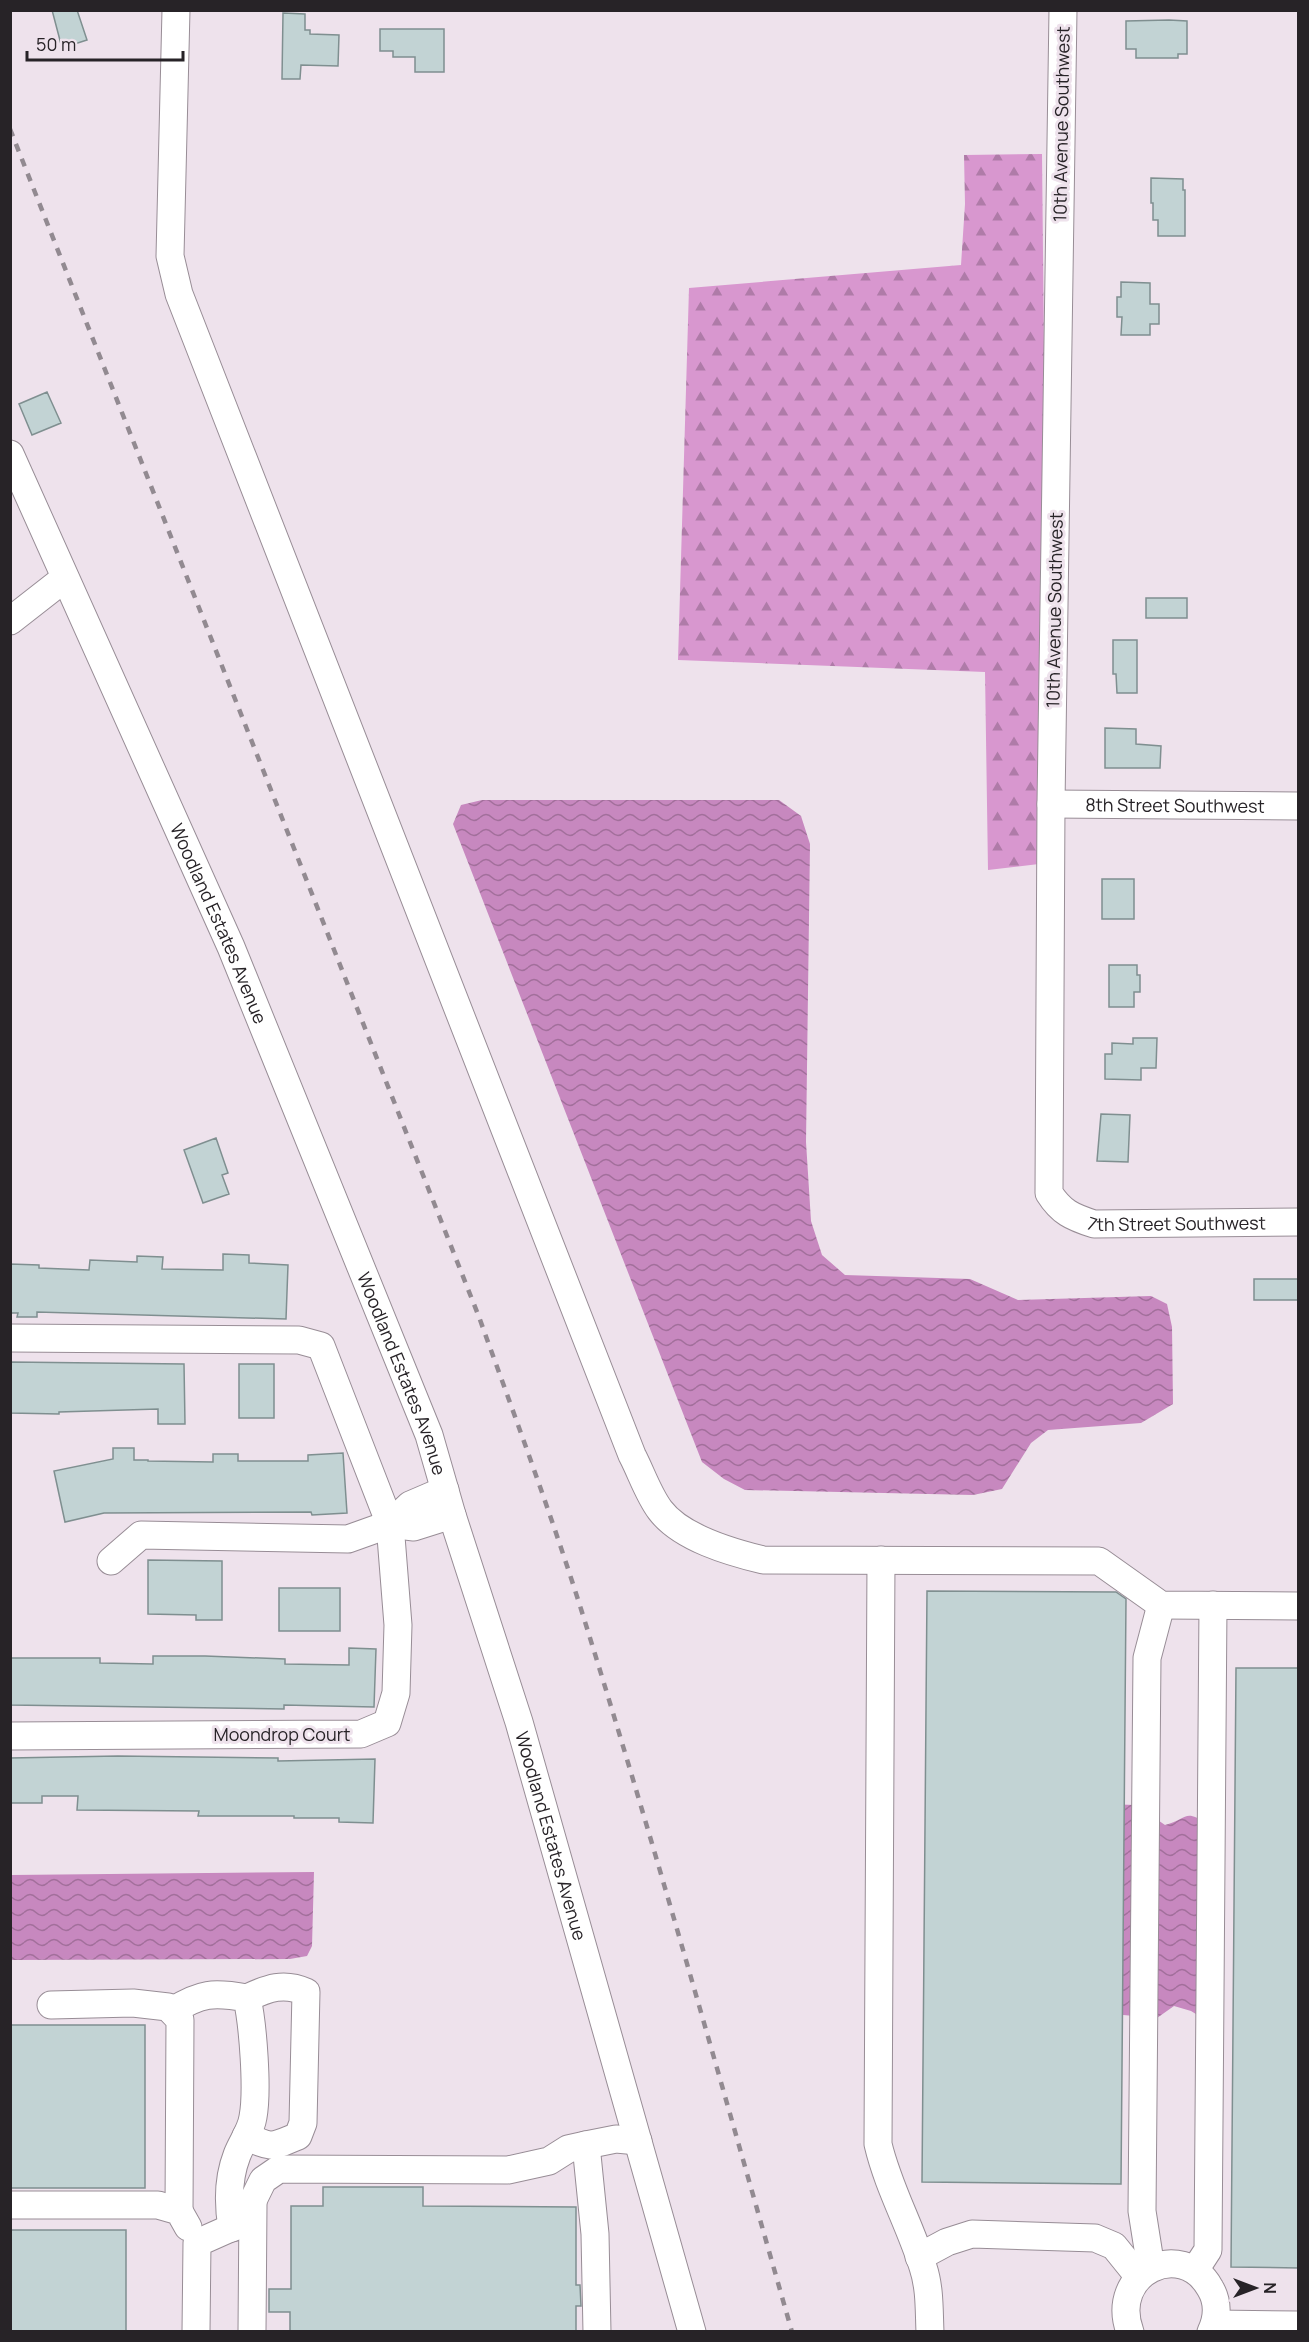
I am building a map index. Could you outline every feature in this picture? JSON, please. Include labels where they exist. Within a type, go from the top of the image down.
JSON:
[{"type":"street","points":[[176,10],[170,256],[179,294],[632,1455],[660,1510],[686,1532],[724,1551],[763,1560],[1099,1561],[1161,1605],[1299,1606]]},
{"type":"street","name":"10th Avenue Southwest","points":[[1058,1208],[1049,1193],[1063,10]]},
{"type":"street","name":"Woodland Estates Avenue","points":[[10,454],[231,947],[429,1435],[519,1722],[692,2331]]},
{"type":"street","points":[[10,621],[65,578]]},
{"type":"street","name":"8th Street Southwest","points":[[1052,804],[1299,806]]},
{"type":"street","name":"7th Street Southwest","points":[[1058,1208],[1094,1224],[1299,1222]]},
{"type":"street","name":"Moondrop Court","points":[[10,1338],[300,1340],[321,1346],[390,1524],[398,1625],[396,1693],[387,1723],[361,1734],[10,1736]]},
{"type":"street","points":[[111,1561],[141,1535],[348,1539],[390,1524],[414,1527],[449,1503]]},
{"type":"street","points":[[881,1560],[878,2144],[885,2172],[919,2257],[929,2294],[930,2331]]},
{"type":"street","points":[[1145,2273],[1142,2211],[1147,1658],[1161,1605]]},
{"type":"street","points":[[1195,2270],[1208,2250],[1213,1605]]},
{"type":"street","points":[[172,2011],[188,2002],[214,1993],[247,1998],[264,1989],[292,1985],[306,1992],[303,2123],[298,2136],[277,2146],[267,2146],[246,2136]]},
{"type":"street","points":[[232,2228],[229,2198],[233,2170],[253,2117],[254,2077],[247,1998]]},
{"type":"street","points":[[51,2005],[133,2003],[168,2007],[180,2020],[182,2042],[179,2211],[197,2243],[196,2331]]},
{"type":"street","points":[[197,2243],[242,2223],[253,2205],[263,2180],[279,2169],[508,2170],[549,2161],[568,2149],[616,2139],[638,2141]]},
{"type":"street","points":[[586,2145],[595,2234],[597,2331]]},
{"type":"street","points":[[10,2205],[158,2205],[179,2211]]},
{"type":"street","points":[[252,2331],[253,2205]]},
{"type":"street","points":[[919,2257],[947,2242],[972,2234],[1095,2238],[1114,2246],[1145,2273]]},
{"type":"street","points":[[1130,2331],[1125,2319],[1125,2304],[1130,2289],[1145,2273],[1166,2264],[1180,2265],[1195,2270],[1206,2280],[1214,2294],[1217,2309],[1213,2328],[1299,2325]]},
{"type":"green space","points":[[1042,154],[1044,349],[1046,350],[1040,607],[1039,864],[988,870],[985,672],[678,660],[689,288],[961,265],[965,204],[964,155]]},
{"type":"water","points":[[482,800],[779,800],[801,816],[810,844],[806,1142],[811,1221],[822,1255],[845,1275],[970,1279],[1018,1300],[1151,1296],[1167,1304],[1172,1327],[1173,1404],[1141,1423],[1048,1430],[1031,1443],[1002,1489],[973,1495],[745,1490],[724,1479],[702,1462],[453,824],[461,805]]},
{"type":"water","points":[[1103,1804],[1136,1805],[1165,1825],[1186,1816],[1200,1819],[1207,1824],[1204,2019],[1191,2011],[1174,2006],[1157,2018],[1022,2006]]},
{"type":"water","points":[[314,1872],[312,1946],[307,1956],[290,1959],[11,1960],[11,1875]]},
{"type":"building","points":[[52,10],[77,10],[87,40],[62,48]]},
{"type":"building","points":[[283,13],[305,14],[305,30],[310,30],[310,34],[339,35],[338,66],[301,65],[300,79],[282,79]]},
{"type":"building","points":[[1126,21],[1187,21],[1187,54],[1178,54],[1178,58],[1136,58],[1136,49],[1126,49]]},
{"type":"building","points":[[380,29],[444,29],[444,72],[415,72],[415,57],[393,57],[393,51],[380,51]]},
{"type":"building","points":[[1151,178],[1183,179],[1185,236],[1158,236],[1158,220],[1153,220]]},
{"type":"building","points":[[1121,282],[1150,283],[1150,304],[1159,304],[1159,324],[1150,324],[1150,335],[1121,335],[1122,317],[1117,317],[1117,297],[1121,297]]},
{"type":"building","points":[[47,392],[61,423],[32,435],[19,404]]},
{"type":"building","points":[[1146,598],[1187,598],[1187,618],[1146,618]]},
{"type":"building","points":[[1113,640],[1137,640],[1137,693],[1117,693],[1116,674],[1113,674]]},
{"type":"building","points":[[1105,728],[1136,729],[1136,744],[1161,746],[1160,768],[1105,768]]},
{"type":"building","points":[[1102,879],[1134,879],[1134,919],[1102,919]]},
{"type":"building","points":[[1109,965],[1137,965],[1137,975],[1140,975],[1140,992],[1134,992],[1134,1007],[1109,1007]]},
{"type":"building","points":[[1133,1038],[1157,1038],[1156,1068],[1141,1068],[1141,1080],[1105,1079],[1105,1054],[1112,1054],[1112,1043],[1133,1044]]},
{"type":"building","points":[[1101,1114],[1130,1115],[1128,1162],[1097,1161]]},
{"type":"building","points":[[216,1138],[228,1173],[222,1175],[229,1194],[203,1203],[184,1150]]},
{"type":"building","points":[[223,1254],[249,1255],[249,1263],[288,1265],[286,1319],[37,1312],[37,1317],[17,1317],[18,1313],[10,1313],[10,1264],[89,1270],[90,1260],[137,1262],[137,1256],[163,1257],[162,1269],[223,1270]]},
{"type":"building","points":[[1254,1279],[1299,1279],[1299,1300],[1254,1300]]},
{"type":"building","points":[[10,1362],[184,1364],[185,1424],[158,1424],[158,1409],[59,1412],[59,1414],[10,1413]]},
{"type":"building","points":[[239,1364],[274,1364],[274,1418],[239,1418]]},
{"type":"building","points":[[113,1448],[134,1448],[134,1460],[148,1461],[213,1462],[213,1454],[238,1454],[238,1461],[308,1461],[308,1455],[343,1453],[347,1513],[312,1515],[311,1512],[104,1513],[65,1522],[54,1471],[113,1459]]},
{"type":"building","points":[[148,1560],[222,1561],[222,1620],[196,1620],[196,1615],[148,1614]]},
{"type":"building","points":[[279,1588],[340,1588],[340,1631],[279,1631]]},
{"type":"building","points":[[927,1591],[1116,1592],[1126,1599],[1121,2184],[922,2182]]},
{"type":"building","points":[[349,1648],[376,1649],[374,1707],[284,1705],[284,1709],[10,1705],[10,1658],[100,1658],[100,1663],[153,1664],[153,1656],[205,1656],[285,1659],[285,1664],[349,1665]]},
{"type":"building","points":[[1236,1668],[1299,1668],[1299,2268],[1231,2267]]},
{"type":"building","points":[[118,1756],[278,1758],[278,1761],[375,1759],[373,1823],[339,1822],[339,1818],[294,1818],[294,1816],[198,1816],[199,1811],[77,1810],[78,1796],[42,1796],[42,1803],[10,1803],[10,1758]]},
{"type":"building","points":[[10,2025],[145,2025],[145,2188],[10,2188]]},
{"type":"building","points":[[323,2187],[423,2187],[423,2206],[576,2207],[576,2285],[580,2285],[581,2306],[576,2306],[576,2331],[290,2331],[290,2312],[269,2312],[269,2289],[291,2289],[291,2206],[323,2206]]},
{"type":"building","points":[[10,2230],[126,2230],[126,2331],[10,2331]]},
{"type":"railway","points":[[10,129],[479,1317],[532,1463],[581,1609],[636,1789],[792,2332]]}]
